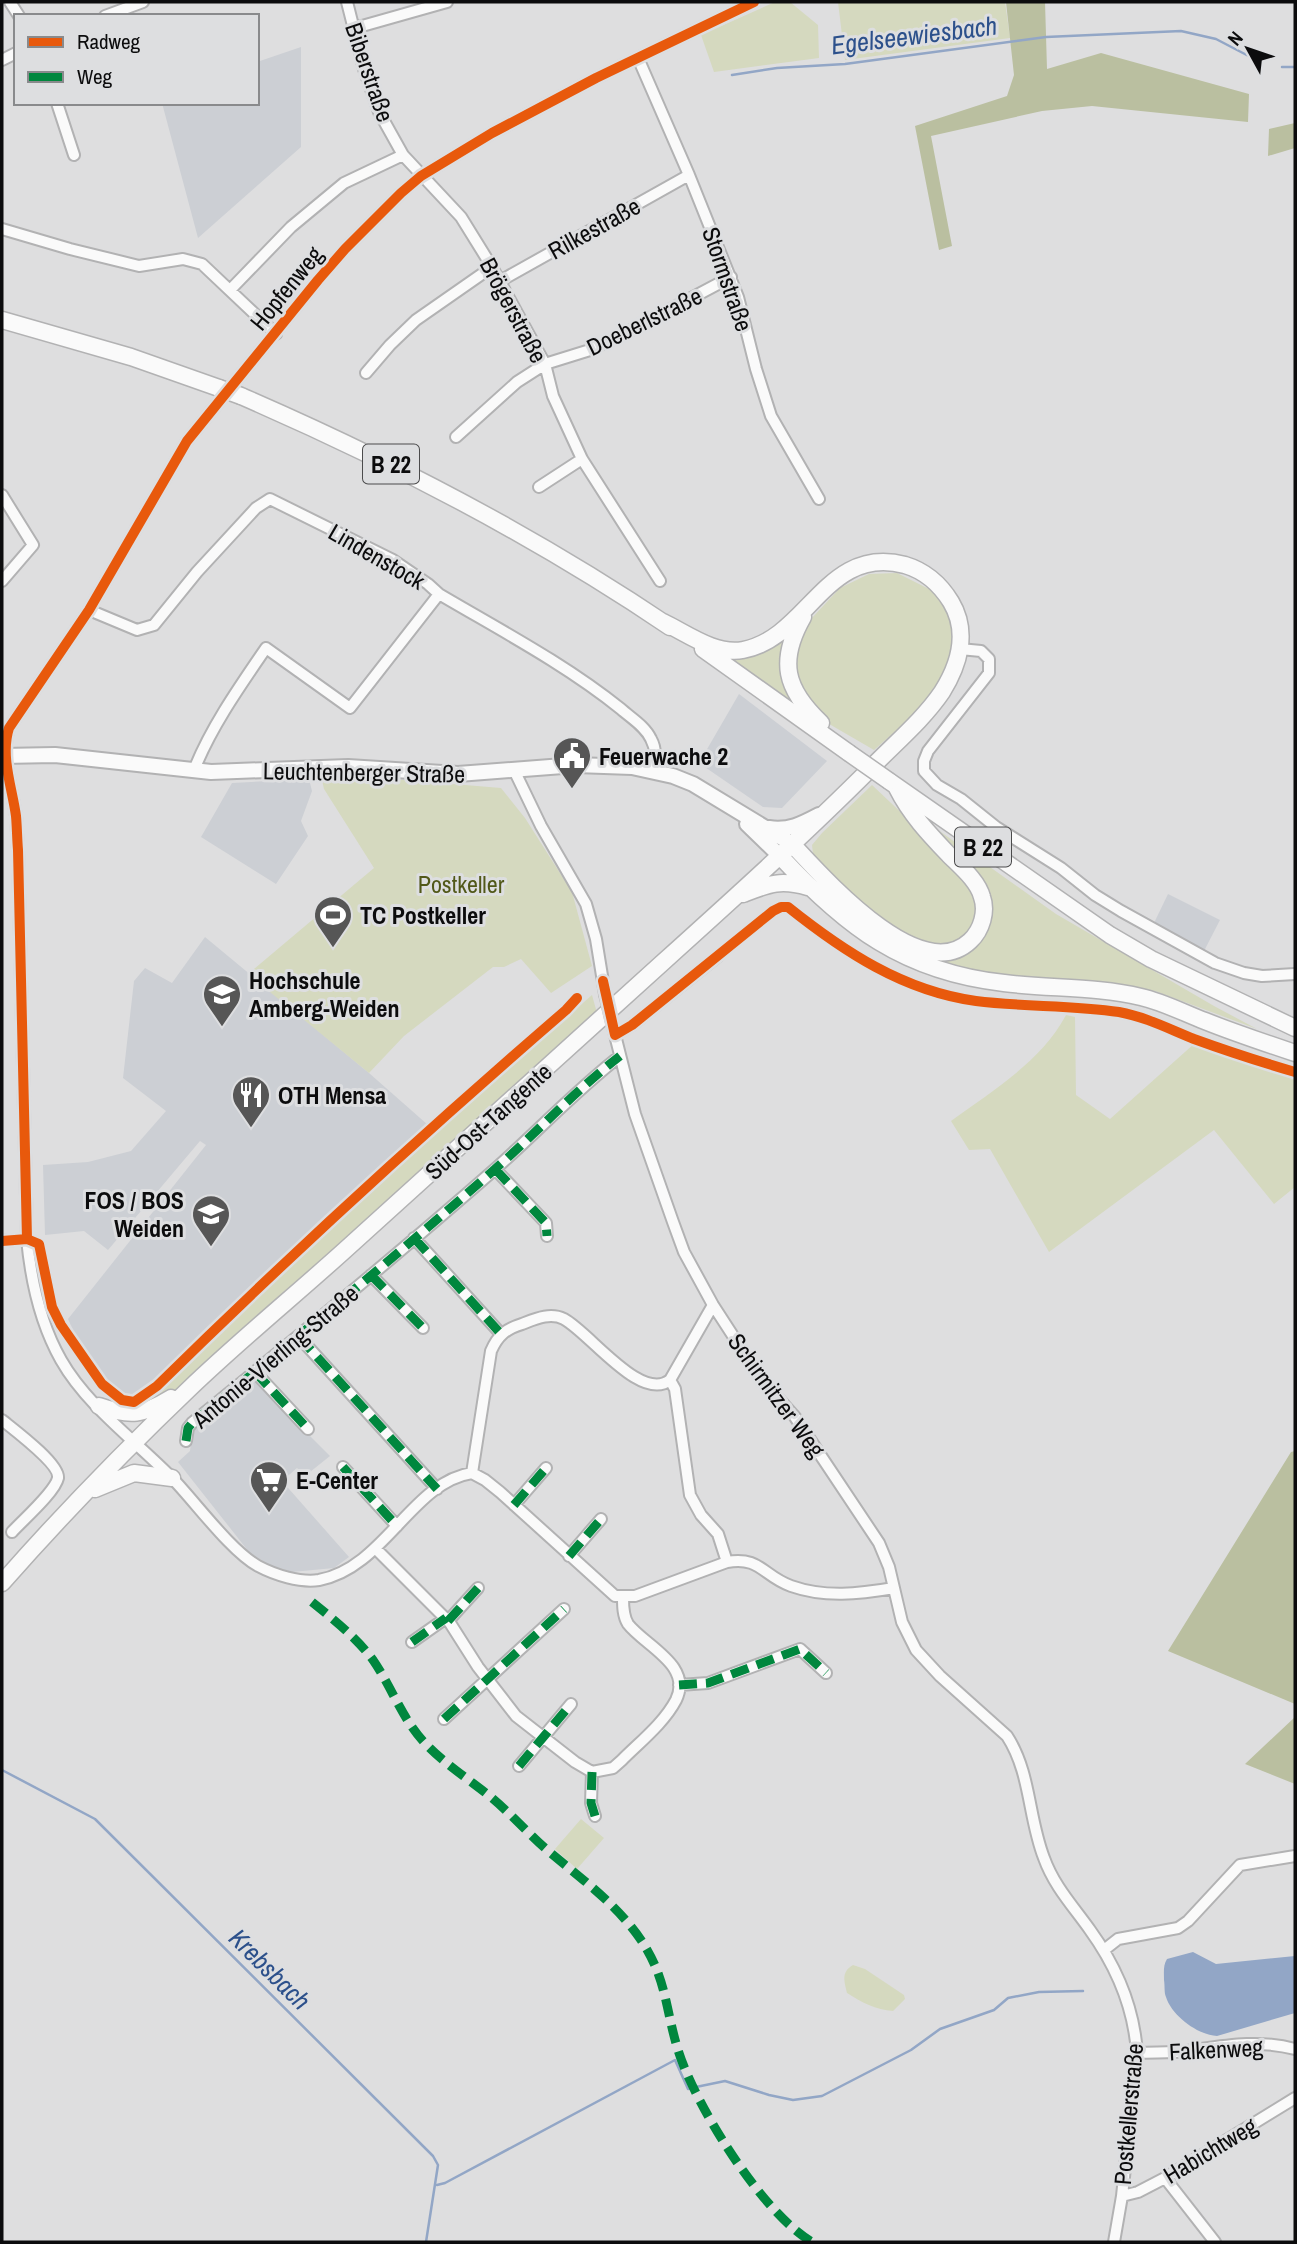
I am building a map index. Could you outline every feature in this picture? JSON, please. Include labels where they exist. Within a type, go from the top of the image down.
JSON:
[{"type":"main road","name":"B 22","points":[[2,320],[131,357],[241,396],[354,447],[482,512],[536,542],[663,622],[1110,934],[1162,964],[1295,1028]]},
{"type":"main road","name":"B 22","points":[[663,622],[723,651],[760,645],[775,636],[843,573],[873,562],[907,566],[918,570],[939,585],[953,605],[960,625],[960,649]]},
{"type":"main road","name":"B 22","points":[[814,600],[788,649],[789,676],[799,700],[844,749]]},
{"type":"main road","name":"Süd-Ost-Tangente","points":[[2,1583],[83,1494],[191,1386],[786,850],[910,729],[939,696],[953,672],[960,649]]},
{"type":"main road","points":[[786,850],[856,909],[888,932],[929,950],[941,951],[961,947],[977,932],[983,919],[985,906],[982,894],[908,809],[892,784]]},
{"type":"main road","points":[[786,850],[809,888],[850,924],[879,943],[939,971],[1005,984],[1115,992],[1142,997],[1295,1053]]},
{"type":"main road","points":[[734,898],[779,882],[791,882],[809,888]]},
{"type":"main road","points":[[99,1406],[118,1413],[138,1414],[151,1410],[191,1386]]},
{"type":"main road","points":[[83,1494],[134,1473],[172,1478]]},
{"type":"street","points":[[111,14],[144,2]]},
{"type":"street","name":"Biberstraße","points":[[347,2],[364,69],[379,112],[403,155],[421,176]]},
{"type":"street","points":[[355,28],[447,2]]},
{"type":"street","name":"Hopfenweg","points":[[4,756],[9,728],[89,610],[187,441],[345,249],[421,176],[492,133],[754,2]]},
{"type":"street","name":"Stormstraße","points":[[638,58],[731,277],[771,416],[818,499]]},
{"type":"street","points":[[58,105],[74,155]]},
{"type":"street","points":[[231,289],[291,227],[344,183],[403,155]]},
{"type":"street","name":"Rilkestraße","points":[[500,281],[689,175]]},
{"type":"street","name":"Brögerstraße","points":[[421,176],[461,217],[492,267],[545,364],[553,396],[582,460],[660,581]]},
{"type":"street","points":[[2,229],[139,266],[183,258],[202,264],[276,334]]},
{"type":"street","points":[[366,373],[416,320],[492,267]]},
{"type":"street","name":"Doeberlstraße","points":[[456,437],[517,382],[545,364],[590,350],[618,337],[731,277]]},
{"type":"street","points":[[539,487],[582,460]]},
{"type":"street","points":[[2,495],[33,545],[2,581]]},
{"type":"street","name":"Lindenstock","points":[[89,610],[138,630],[153,625],[256,508],[270,499],[393,560],[439,594],[534,650],[607,698],[647,732],[655,750],[652,770]]},
{"type":"street","points":[[194,770],[220,721],[265,648],[350,708],[439,594]]},
{"type":"street","points":[[960,649],[981,651],[989,659],[989,673],[928,751],[924,771],[929,778],[1095,895],[1185,948],[1215,964],[1244,973],[1262,976],[1295,974]]},
{"type":"street","name":"Leuchtenberger Straße","points":[[4,756],[55,755],[231,772],[348,767],[458,775],[603,764],[652,770],[693,784],[766,828],[786,850]]},
{"type":"street","points":[[4,756],[16,817],[18,850],[27,1239],[35,1294],[60,1360],[75,1381],[172,1478],[243,1555],[274,1574],[306,1580],[320,1579],[347,1570],[375,1548],[446,1481],[472,1473],[485,1480],[615,1596],[635,1596],[727,1562],[748,1561],[792,1587],[821,1593],[853,1595],[894,1588]]},
{"type":"street","name":"Schirmitzer Weg","points":[[515,772],[541,826],[586,904],[596,939],[614,1035],[635,1114],[684,1252],[713,1305],[761,1379],[795,1417],[879,1542],[890,1567],[902,1622],[920,1656],[1007,1736],[1021,1761],[1043,1857],[1058,1888],[1104,1950]]},
{"type":"street","name":"Leuchtenberger Straße","points":[[720,799],[786,850]]},
{"type":"street","points":[[766,828],[782,830],[796,827],[826,811]]},
{"type":"street","points":[[614,1035],[632,1025],[718,956]]},
{"type":"street","name":"Antonie-Vierling-Straße","points":[[186,1441],[188,1428],[192,1423],[299,1337],[495,1169],[620,1056]]},
{"type":"street","points":[[495,1169],[546,1223],[547,1236]]},
{"type":"street","points":[[414,1238],[501,1334]]},
{"type":"street","points":[[2,1241],[27,1239]]},
{"type":"street","name":"Antonie-Vierling-Straße","points":[[371,1275],[423,1328]]},
{"type":"street","points":[[472,1473],[491,1351],[508,1328],[543,1317],[563,1319],[637,1379],[663,1385],[670,1380],[713,1305]]},
{"type":"street","points":[[299,1337],[437,1489]]},
{"type":"street","points":[[255,1372],[308,1429]]},
{"type":"street","points":[[670,1380],[675,1389],[690,1495],[701,1515],[718,1534],[727,1562]]},
{"type":"street","points":[[2,1420],[50,1462],[58,1479],[53,1488],[12,1532]]},
{"type":"street","points":[[343,1467],[397,1526]]},
{"type":"street","points":[[514,1505],[546,1468]]},
{"type":"street","points":[[569,1556],[601,1519]]},
{"type":"street","points":[[375,1548],[447,1619],[487,1680],[516,1716],[592,1772],[613,1768],[673,1705],[677,1697],[679,1685],[675,1670],[668,1660],[628,1624],[623,1598]]},
{"type":"street","points":[[412,1642],[447,1619],[478,1588]]},
{"type":"street","points":[[444,1719],[564,1609]]},
{"type":"street","points":[[679,1685],[708,1684],[800,1649],[826,1674]]},
{"type":"street","points":[[519,1766],[571,1704]]},
{"type":"street","points":[[592,1772],[591,1803],[595,1816]]},
{"type":"street","points":[[1104,1950],[1118,1939],[1178,1928],[1188,1922],[1240,1865],[1295,1856]]},
{"type":"street","name":"Postkellerstraße","points":[[1104,1950],[1128,2002],[1136,2034],[1137,2053],[1122,2196],[1114,2242]]},
{"type":"street","name":"Falkenweg","points":[[1137,2053],[1183,2052],[1236,2043],[1295,2049]]},
{"type":"street","name":"Habichtweg","points":[[1122,2196],[1138,2192],[1165,2178],[1295,2098]]},
{"type":"street","points":[[1165,2178],[1215,2242]]},
{"type":"shaded area","points":[[301,47],[301,147],[198,238],[163,105],[259,105],[259,61]]},
{"type":"shaded area","points":[[739,694],[827,761],[782,808],[763,807],[699,763]]},
{"type":"shaded area","points":[[309,779],[312,791],[301,821],[308,836],[276,884],[201,837],[232,783]]},
{"type":"shaded area","points":[[1168,894],[1220,920],[1204,951],[1154,923]]},
{"type":"shaded area","points":[[205,937],[428,1125],[143,1393],[133,1397],[98,1373],[82,1350],[68,1319],[206,1145],[200,1141],[108,1250],[84,1231],[45,1235],[43,1165],[88,1162],[131,1151],[166,1111],[123,1078],[134,981],[145,968],[172,983]]},
{"type":"shaded area","points":[[253,1379],[330,1456],[305,1476],[297,1468],[282,1481],[349,1557],[334,1568],[292,1572],[270,1566],[249,1552],[178,1462],[190,1451],[193,1428]]},
{"type":"green space","points":[[775,2],[790,2],[818,25],[819,58],[714,72],[701,35]]},
{"type":"green space","points":[[838,2],[1005,2],[1010,38],[845,60]]},
{"type":"green space","points":[[1006,2],[1045,2],[1047,69],[1101,53],[1249,94],[1248,122],[1092,106],[1042,111],[931,136],[952,246],[939,250],[915,126],[1007,96],[1014,75]]},
{"type":"green space","points":[[1295,123],[1295,148],[1268,156],[1269,129]]},
{"type":"green space","points":[[897,573],[933,591],[946,607],[954,627],[951,664],[924,706],[874,750],[824,721],[799,692],[794,652],[810,620],[840,588],[869,574]]},
{"type":"green space","points":[[792,630],[800,711],[715,653],[738,656],[756,653],[774,644]]},
{"type":"green space","name":"Postkeller","points":[[321,776],[501,788],[525,818],[572,892],[592,966],[551,993],[521,959],[504,967],[493,967],[404,1036],[369,1073],[248,974],[374,868],[324,789]]},
{"type":"green space","points":[[872,785],[909,820],[975,892],[977,923],[961,942],[931,947],[883,925],[814,863],[812,845]]},
{"type":"green space","points":[[917,815],[1056,914],[1257,1029],[1155,991],[983,977],[894,947],[806,876],[810,872],[930,958],[954,957],[962,953],[974,940],[989,910]]},
{"type":"green space","points":[[592,995],[597,1013],[185,1383],[142,1411],[140,1402],[160,1388],[443,1126]]},
{"type":"green space","points":[[1066,1015],[1075,1017],[1076,1095],[1110,1119],[1195,1043],[1295,1077],[1295,1187],[1274,1204],[1214,1130],[1049,1252],[990,1149],[969,1150],[951,1121],[1030,1061],[1056,1032]]},
{"type":"green space","points":[[1295,1451],[1295,1704],[1168,1651],[1291,1452]]},
{"type":"green space","points":[[1295,1717],[1295,1784],[1245,1764]]},
{"type":"green space","points":[[581,1819],[604,1838],[577,1869],[555,1849]]},
{"type":"green space","points":[[853,1965],[865,1969],[904,1995],[905,1999],[893,2011],[869,2005],[847,1993],[845,1974]]},
{"type":"water","points":[[1193,1952],[1216,1964],[1295,1956],[1295,2013],[1217,2036],[1194,2028],[1169,2004],[1165,1994],[1164,1975],[1167,1959]]},
{"type":"waterway","name":"Egelseewiesbach","points":[[732,75],[777,68],[845,64],[1046,37],[1181,31],[1216,39],[1262,63]]},
{"type":"waterway","name":"Egelseewiesbach","points":[[1282,67],[1295,67]]},
{"type":"waterway","name":"Krebsbach","points":[[2,1770],[95,1819],[433,2156],[438,2165],[426,2242]]},
{"type":"waterway","points":[[696,2087],[725,2081],[793,2100],[822,2096],[911,2050],[940,2029],[994,2010],[1008,1998],[1039,1992],[1083,1991]]},
{"type":"waterway","points":[[437,2185],[675,2060],[688,2089],[691,2088]]},
{"type":"marked path","points":[[186,1441],[188,1428],[192,1423],[419,1235],[620,1056]]},
{"type":"marked path","points":[[495,1169],[546,1223],[547,1236]]},
{"type":"marked path","points":[[414,1238],[501,1334]]},
{"type":"marked path","points":[[371,1275],[423,1328]]},
{"type":"marked path","points":[[299,1337],[437,1489]]},
{"type":"marked path","points":[[255,1372],[308,1429]]},
{"type":"marked path","points":[[343,1467],[397,1526]]},
{"type":"marked path","points":[[514,1505],[546,1468]]},
{"type":"marked path","points":[[569,1556],[601,1519]]},
{"type":"marked path","points":[[448,1621],[478,1588]]},
{"type":"marked path","points":[[312,1602],[367,1652],[409,1722],[431,1749],[499,1804],[609,1903],[631,1927],[650,1954],[656,1968],[678,2050],[699,2099],[715,2127],[772,2208],[812,2242]]},
{"type":"marked path","points":[[444,1719],[564,1609]]},
{"type":"marked path","points":[[412,1642],[446,1618]]},
{"type":"marked path","points":[[679,1685],[708,1683],[800,1649],[826,1673]]},
{"type":"marked path","points":[[519,1766],[571,1704]]},
{"type":"marked path","points":[[592,1772],[591,1803],[595,1816]]},
{"type":"cycle path","points":[[27,1239],[18,850],[16,816],[6,761],[9,728],[89,610],[187,441],[318,280],[401,193],[421,176],[492,133],[596,78],[754,2]]},
{"type":"cycle path","points":[[603,981],[615,1035],[632,1025],[773,911],[788,907],[830,939],[875,967],[924,988],[976,1001],[1129,1014],[1219,1048],[1295,1072]]},
{"type":"cycle path","points":[[2,1241],[27,1239],[39,1244],[52,1307],[61,1325],[102,1384],[122,1400],[134,1402],[157,1386],[358,1195],[577,998]]},
{"type":"place","name":"Feuerwache 2","points":[[572,790]]},
{"type":"place","name":"TC Postkeller","points":[[333,949]]},
{"type":"place","name":"Hochschule Amberg-Weiden","points":[[222,1028]]},
{"type":"place","name":"OTH Mensa","points":[[251,1129]]},
{"type":"place","name":"FOS / BOS Weiden","points":[[211,1248]]},
{"type":"place","name":"E-Center","points":[[269,1514]]}]
